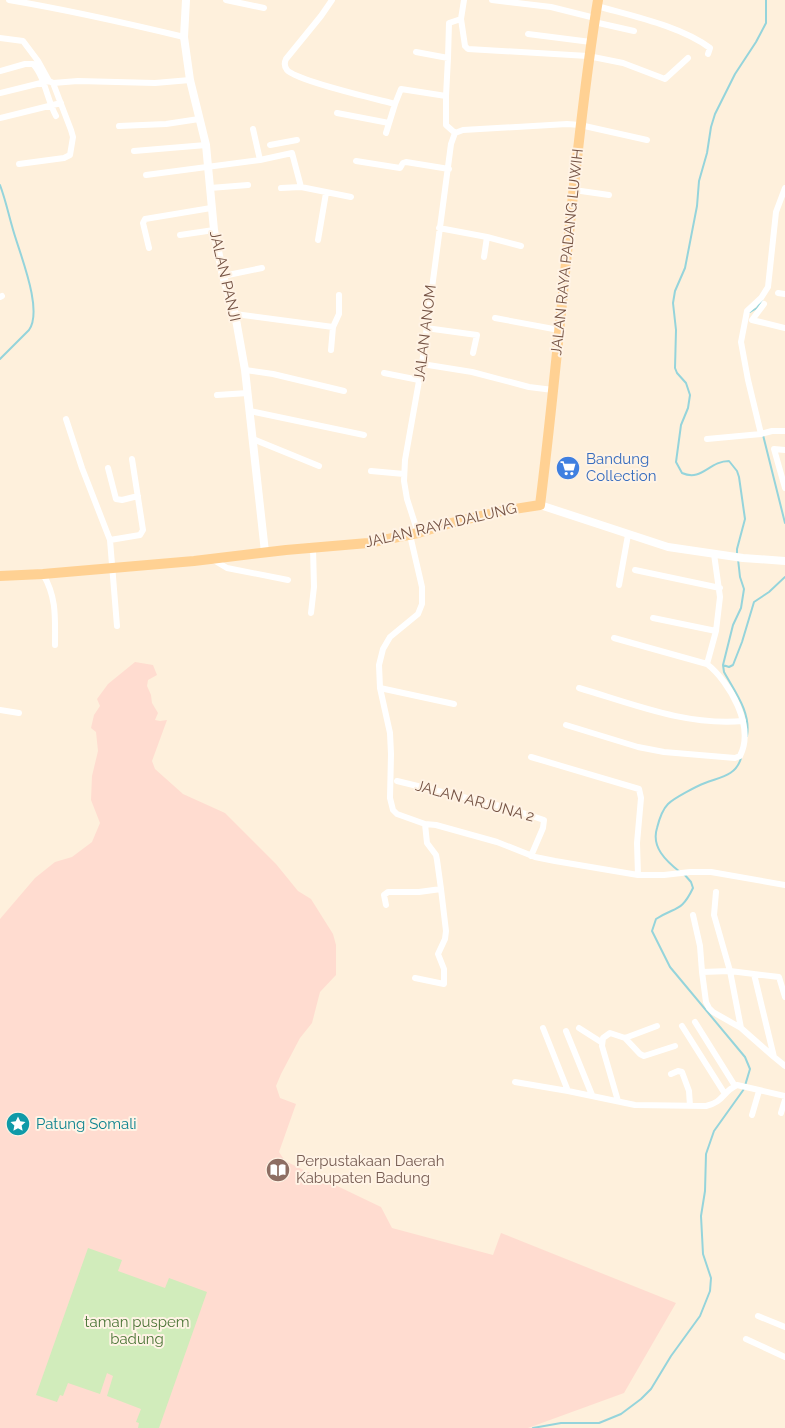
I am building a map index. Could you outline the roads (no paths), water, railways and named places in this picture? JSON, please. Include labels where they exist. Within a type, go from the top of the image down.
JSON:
[{"type":"main road","name":"JALAN RAYA PADANG LUWIH","points":[[540,504],[580,125],[590,42],[598,3]]},
{"type":"main road","name":"JALAN RAYA DALUNG","points":[[0,576],[112,568],[368,543],[414,534],[502,510],[540,504]]},
{"type":"street","points":[[9,0],[32,3],[184,37]]},
{"type":"street","name":"JALAN PANJI","points":[[186,0],[184,37],[190,80],[206,145],[214,230],[223,276],[235,314],[245,370],[265,552]]},
{"type":"street","points":[[226,0],[264,8]]},
{"type":"street","points":[[332,0],[286,59],[284,63],[286,68],[294,74],[395,104]]},
{"type":"street","points":[[464,0],[461,19],[465,46],[468,49],[588,56],[623,63],[665,79],[688,58]]},
{"type":"street","points":[[492,0],[551,7],[634,31]]},
{"type":"street","points":[[547,0],[551,7]]},
{"type":"street","points":[[598,3],[670,28],[708,47],[710,51],[708,54]]},
{"type":"street","points":[[461,19],[448,23],[446,124],[455,133],[463,130],[521,126],[580,125],[647,140]]},
{"type":"street","points":[[528,34],[590,42]]},
{"type":"street","points":[[0,38],[23,42],[38,61],[61,103],[73,137],[70,155],[64,158],[20,164]]},
{"type":"street","points":[[416,52],[448,58]]},
{"type":"street","points":[[0,71],[25,64],[33,64],[48,82],[50,106],[56,116]]},
{"type":"street","points":[[0,93],[48,82],[156,83],[190,80]]},
{"type":"street","points":[[386,133],[401,89],[446,96]]},
{"type":"street","points":[[0,118],[61,103]]},
{"type":"street","points":[[337,113],[389,123]]},
{"type":"street","points":[[119,126],[166,124],[199,119]]},
{"type":"street","points":[[253,129],[260,160]]},
{"type":"street","name":"JALAN ANOM","points":[[380,688],[379,664],[383,649],[395,632],[418,614],[422,604],[422,587],[404,474],[422,364],[451,144],[455,133]]},
{"type":"street","points":[[270,145],[297,140]]},
{"type":"street","points":[[289,141],[301,187]]},
{"type":"street","points":[[134,151],[206,145]]},
{"type":"street","points":[[146,175],[260,160],[292,153]]},
{"type":"street","points":[[356,161],[400,168],[406,162],[449,169]]},
{"type":"street","points":[[210,188],[248,186]]},
{"type":"street","points":[[281,188],[301,187],[351,197]]},
{"type":"street","points":[[761,434],[741,342],[747,311],[761,298],[768,287],[776,212],[785,188]]},
{"type":"street","points":[[574,190],[609,195]]},
{"type":"street","points":[[318,240],[326,193]]},
{"type":"street","points":[[149,248],[143,223],[145,219],[211,208]]},
{"type":"street","points":[[440,228],[521,246]]},
{"type":"street","points":[[180,235],[214,230]]},
{"type":"street","points":[[484,257],[487,237]]},
{"type":"street","points":[[223,276],[262,268]]},
{"type":"street","points":[[331,350],[333,327],[339,314],[338,295]]},
{"type":"street","points":[[764,304],[752,320],[785,328]]},
{"type":"street","points":[[235,314],[333,327]]},
{"type":"street","points":[[495,318],[559,330]]},
{"type":"street","points":[[426,328],[477,335],[473,353]]},
{"type":"street","points":[[422,364],[472,372],[529,387],[553,390]]},
{"type":"street","points":[[245,370],[273,374],[344,390]]},
{"type":"street","points":[[384,373],[419,380]]},
{"type":"street","points":[[217,395],[248,393]]},
{"type":"street","points":[[250,411],[364,434]]},
{"type":"street","points":[[66,419],[82,468],[110,540],[117,626]]},
{"type":"street","points":[[707,439],[785,431]]},
{"type":"street","points":[[253,439],[319,466]]},
{"type":"street","points":[[785,450],[774,449],[785,488]]},
{"type":"street","points":[[110,540],[142,533],[132,459]]},
{"type":"street","points":[[108,468],[116,498],[122,500],[138,496]]},
{"type":"street","points":[[371,471],[404,474]]},
{"type":"street","name":"JALAN RAYA DALUNG","points":[[540,504],[668,547],[743,558],[785,561]]},
{"type":"street","points":[[618,585],[628,535]]},
{"type":"street","points":[[311,613],[314,586],[313,548]]},
{"type":"street","points":[[707,664],[716,632],[719,610],[720,588],[714,554]]},
{"type":"street","points":[[212,559],[227,568],[288,580]]},
{"type":"street","points":[[635,570],[720,588]]},
{"type":"street","points":[[43,574],[52,594],[55,610],[55,645]]},
{"type":"street","points":[[653,618],[716,632]]},
{"type":"street","points":[[566,725],[638,747],[664,752],[735,758],[740,756],[744,734],[743,721],[725,681],[707,664],[614,638]]},
{"type":"street","points":[[454,704],[380,688],[390,733],[390,789],[392,805],[397,814],[425,824],[436,825],[498,842],[531,856],[610,871],[638,875],[711,872],[785,885]]},
{"type":"street","points":[[579,688],[668,715],[693,720],[743,721]]},
{"type":"street","points":[[0,710],[20,713]]},
{"type":"street","points":[[531,757],[640,789],[641,798],[637,842],[638,875]]},
{"type":"street","name":"JALAN ARJUNA 2","points":[[397,781],[533,815],[544,820],[543,828],[531,856]]},
{"type":"street","points":[[415,978],[444,984],[444,970],[438,954],[445,939],[446,931],[437,860],[428,843],[425,824]]},
{"type":"street","points":[[386,906],[384,895],[388,892],[419,892],[441,889]]},
{"type":"street","points":[[716,892],[714,915],[730,971],[741,1028]]},
{"type":"street","points":[[693,915],[700,946],[706,1002],[709,1008],[741,1028],[785,1066]]},
{"type":"street","points":[[702,972],[730,971],[779,977],[785,997]]},
{"type":"street","points":[[754,974],[774,1057]]},
{"type":"street","points":[[695,1022],[738,1086]]},
{"type":"street","points":[[625,1038],[657,1026]]},
{"type":"street","points":[[682,1026],[725,1094]]},
{"type":"street","points":[[543,1028],[568,1091]]},
{"type":"street","points":[[580,1028],[602,1042]]},
{"type":"street","points":[[566,1031],[592,1095]]},
{"type":"street","points":[[618,1101],[602,1042],[603,1038],[610,1033],[625,1038],[644,1056],[675,1046]]},
{"type":"street","points":[[671,1074],[678,1071],[682,1072],[689,1091],[690,1106]]},
{"type":"street","points":[[515,1082],[592,1095],[635,1105],[706,1106],[716,1103],[725,1094],[738,1086],[785,1096]]},
{"type":"street","points":[[752,1115],[759,1091]]},
{"type":"street","points":[[781,1113],[785,1100]]},
{"type":"street","points":[[758,1316],[785,1327]]},
{"type":"street","points":[[746,1339],[785,1358]]},
{"type":"waterway","points":[[737,554],[745,519],[737,471],[729,461],[716,464],[695,475],[689,475],[682,473],[676,462],[681,425],[688,408],[690,395],[686,383],[675,368],[676,330],[673,303],[675,291],[685,268],[697,206],[699,181],[707,153],[711,127],[715,114],[735,74],[766,23],[766,0]]},
{"type":"waterway","points":[[0,185],[28,279],[34,308],[33,320],[29,330],[0,359]]},
{"type":"waterway","points":[[750,312],[757,308],[762,300]]},
{"type":"waterway","points":[[763,435],[785,523]]},
{"type":"waterway","points":[[738,559],[740,577],[744,589],[741,608],[733,625],[723,665],[724,672],[744,710],[748,727],[747,736]]},
{"type":"waterway","points":[[723,665],[729,667],[733,665],[754,602],[769,592],[785,577]]},
{"type":"waterway","points":[[680,872],[661,853],[656,841],[657,828],[662,812],[668,804],[680,796],[731,772],[739,764],[741,758]]},
{"type":"waterway","points":[[533,1428],[561,1423],[599,1423],[621,1414],[641,1399],[651,1389],[671,1356],[700,1316],[710,1291],[711,1278],[703,1254],[701,1216],[705,1191],[706,1154],[714,1131],[744,1089],[750,1069],[745,1057],[670,967],[652,931],[656,919],[677,908],[689,896],[693,888],[691,882],[684,874]]},
{"type":"place","name":"Bandung Collection","points":[[568,468]]},
{"type":"place","name":"Patung Somali","points":[[18,1124]]},
{"type":"place","name":"Perpustakaan Daerah Kabupaten Badung","points":[[278,1170]]},
{"type":"park label","name":"taman puspem badung","points":[[137,1330]]}]
